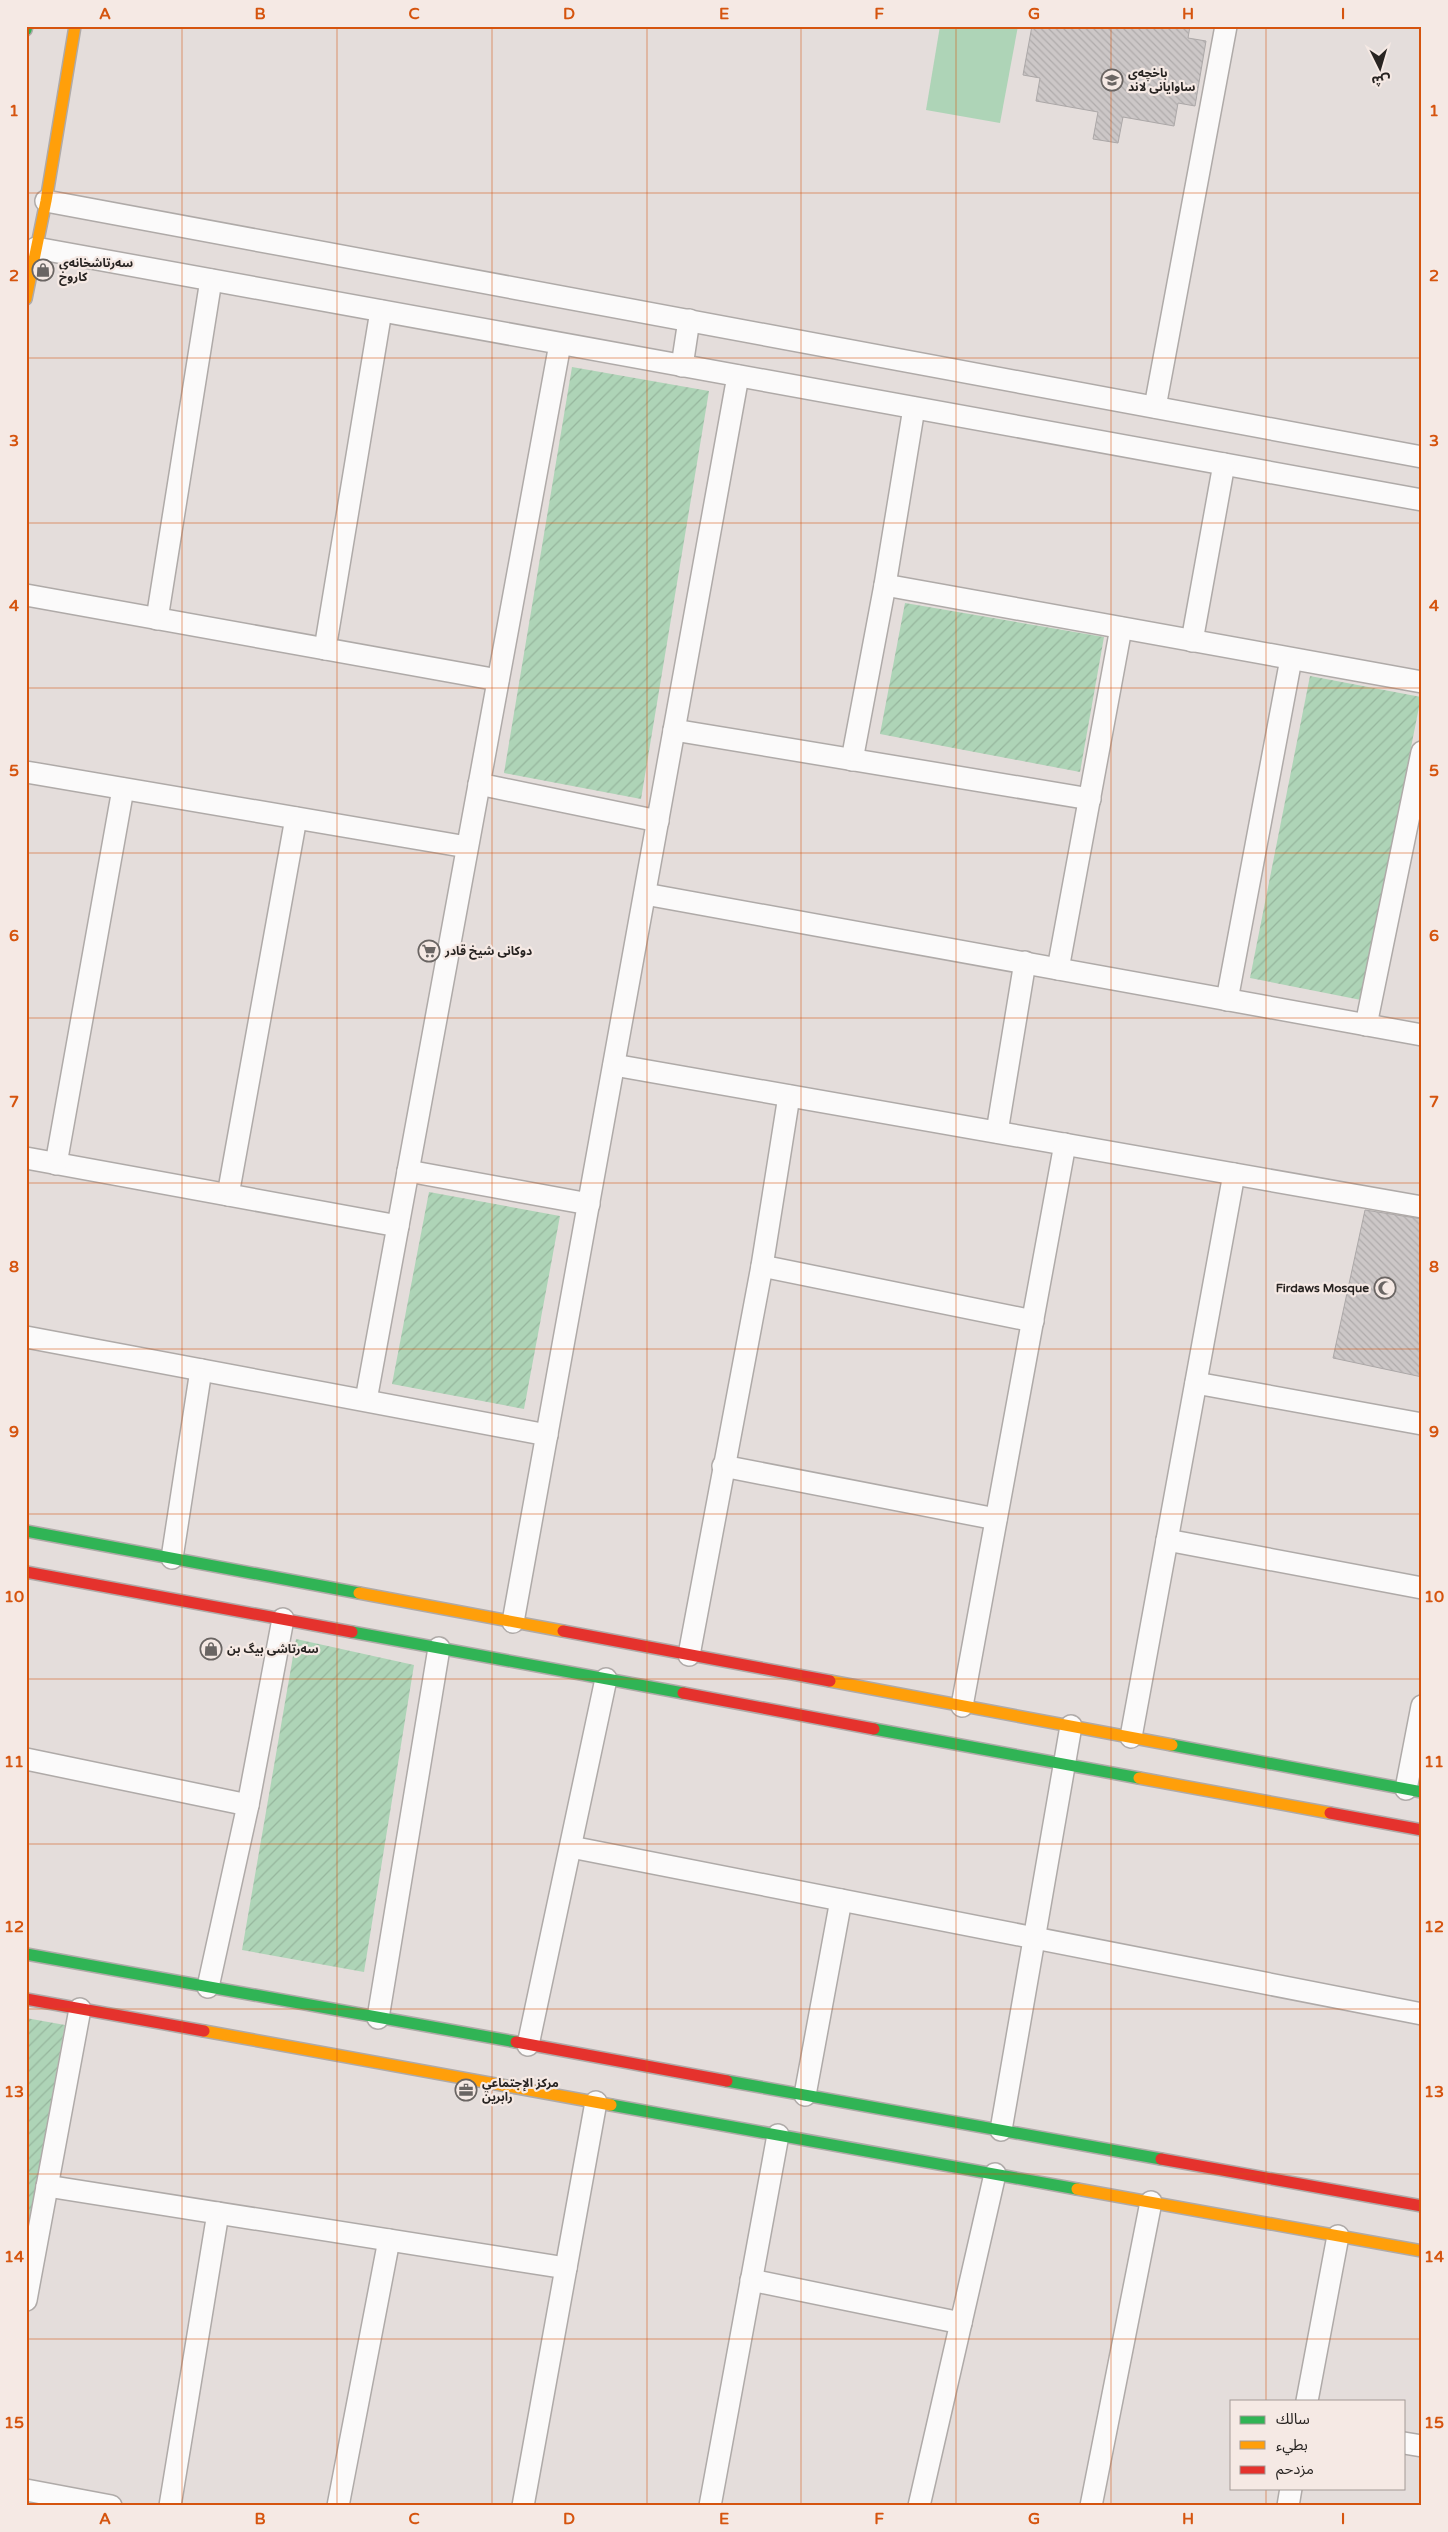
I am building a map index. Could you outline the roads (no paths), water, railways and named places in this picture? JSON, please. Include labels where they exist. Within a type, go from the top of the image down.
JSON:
[{"type":"street","points":[[26,299],[46,201],[75,26]]},
{"type":"street","points":[[1156,407],[1226,26]]},
{"type":"street","points":[[46,201],[1422,457]]},
{"type":"street","points":[[36,248],[1422,500]]},
{"type":"street","points":[[157,619],[211,280]]},
{"type":"street","points":[[325,649],[381,311]]},
{"type":"street","points":[[682,366],[689,320]]},
{"type":"street","points":[[366,1400],[560,344]]},
{"type":"street","points":[[513,1622],[738,376]]},
{"type":"street","points":[[852,760],[885,585],[914,408]]},
{"type":"street","points":[[1192,640],[1224,464]]},
{"type":"street","points":[[885,585],[1422,682]]},
{"type":"street","points":[[26,595],[498,680]]},
{"type":"street","points":[[1058,969],[1121,628]]},
{"type":"street","points":[[1227,1000],[1291,659]]},
{"type":"street","points":[[674,730],[1090,799]]},
{"type":"street","points":[[1366,1025],[1422,752]]},
{"type":"street","points":[[26,772],[467,847]]},
{"type":"street","points":[[479,784],[658,820]]},
{"type":"street","points":[[56,1164],[123,789]]},
{"type":"street","points":[[228,1195],[296,818]]},
{"type":"street","points":[[645,894],[1422,1035]]},
{"type":"street","points":[[997,1132],[1025,962]]},
{"type":"street","points":[[614,1065],[1422,1207]]},
{"type":"street","points":[[689,1655],[762,1266],[789,1096]]},
{"type":"street","points":[[962,1706],[1065,1144]]},
{"type":"street","points":[[26,1158],[398,1226]]},
{"type":"street","points":[[408,1171],[589,1204]]},
{"type":"street","points":[[1131,1737],[1234,1174]]},
{"type":"street","points":[[762,1266],[1033,1321]]},
{"type":"street","points":[[26,1336],[547,1435]]},
{"type":"street","points":[[172,1558],[201,1370]]},
{"type":"street","points":[[1196,1383],[1422,1424]]},
{"type":"street","points":[[723,1466],[996,1518]]},
{"type":"street","points":[[26,1531],[1414,1790],[1422,1706]]},
{"type":"street","points":[[1167,1540],[1422,1588]]},
{"type":"street","points":[[26,1572],[1422,1830]]},
{"type":"street","points":[[208,1987],[248,1804],[283,1619]]},
{"type":"street","points":[[378,2018],[439,1648]]},
{"type":"street","points":[[528,2045],[606,1680]]},
{"type":"street","points":[[1001,2130],[1071,1726]]},
{"type":"street","points":[[26,1759],[248,1804]]},
{"type":"street","points":[[571,1847],[1422,2014]]},
{"type":"street","points":[[805,2095],[841,1900]]},
{"type":"street","points":[[26,1954],[528,2045],[697,2080],[805,2095],[1001,2130],[1288,2186],[1420,2200]]},
{"type":"street","points":[[26,1999],[596,2102],[692,2115],[778,2135],[1151,2202],[1282,2221],[1338,2236],[1422,2251]]},
{"type":"street","points":[[26,2300],[80,2009]]},
{"type":"street","points":[[522,2506],[596,2102]]},
{"type":"street","points":[[710,2506],[778,2135]]},
{"type":"street","points":[[919,2506],[995,2174]]},
{"type":"street","points":[[47,2186],[566,2268]]},
{"type":"street","points":[[1091,2506],[1151,2202]]},
{"type":"street","points":[[170,2506],[218,2213]]},
{"type":"street","points":[[1307,2400],[1338,2236]]},
{"type":"street","points":[[338,2506],[388,2240]]},
{"type":"street","points":[[751,2280],[961,2323]]},
{"type":"street","points":[[1406,2443],[1422,2446]]},
{"type":"street","points":[[26,2490],[111,2506]]},
{"type":"street","points":[[1288,2506],[1291,2490]]},
{"type":"place","name":"باخچەی ساوایانی لاند","points":[[1112,80]]},
{"type":"place","name":"سەرتاشخانەی کاروخ","points":[[43,270]]},
{"type":"place","name":"دوکانی شیخ قادر","points":[[429,951]]},
{"type":"place","name":"Firdaws Mosque","points":[[1385,1288]]},
{"type":"place","name":"سەرتاشی بیگ بن","points":[[211,1649]]},
{"type":"place","name":"مركز الإجتماعي رابرين","points":[[466,2090]]}]
